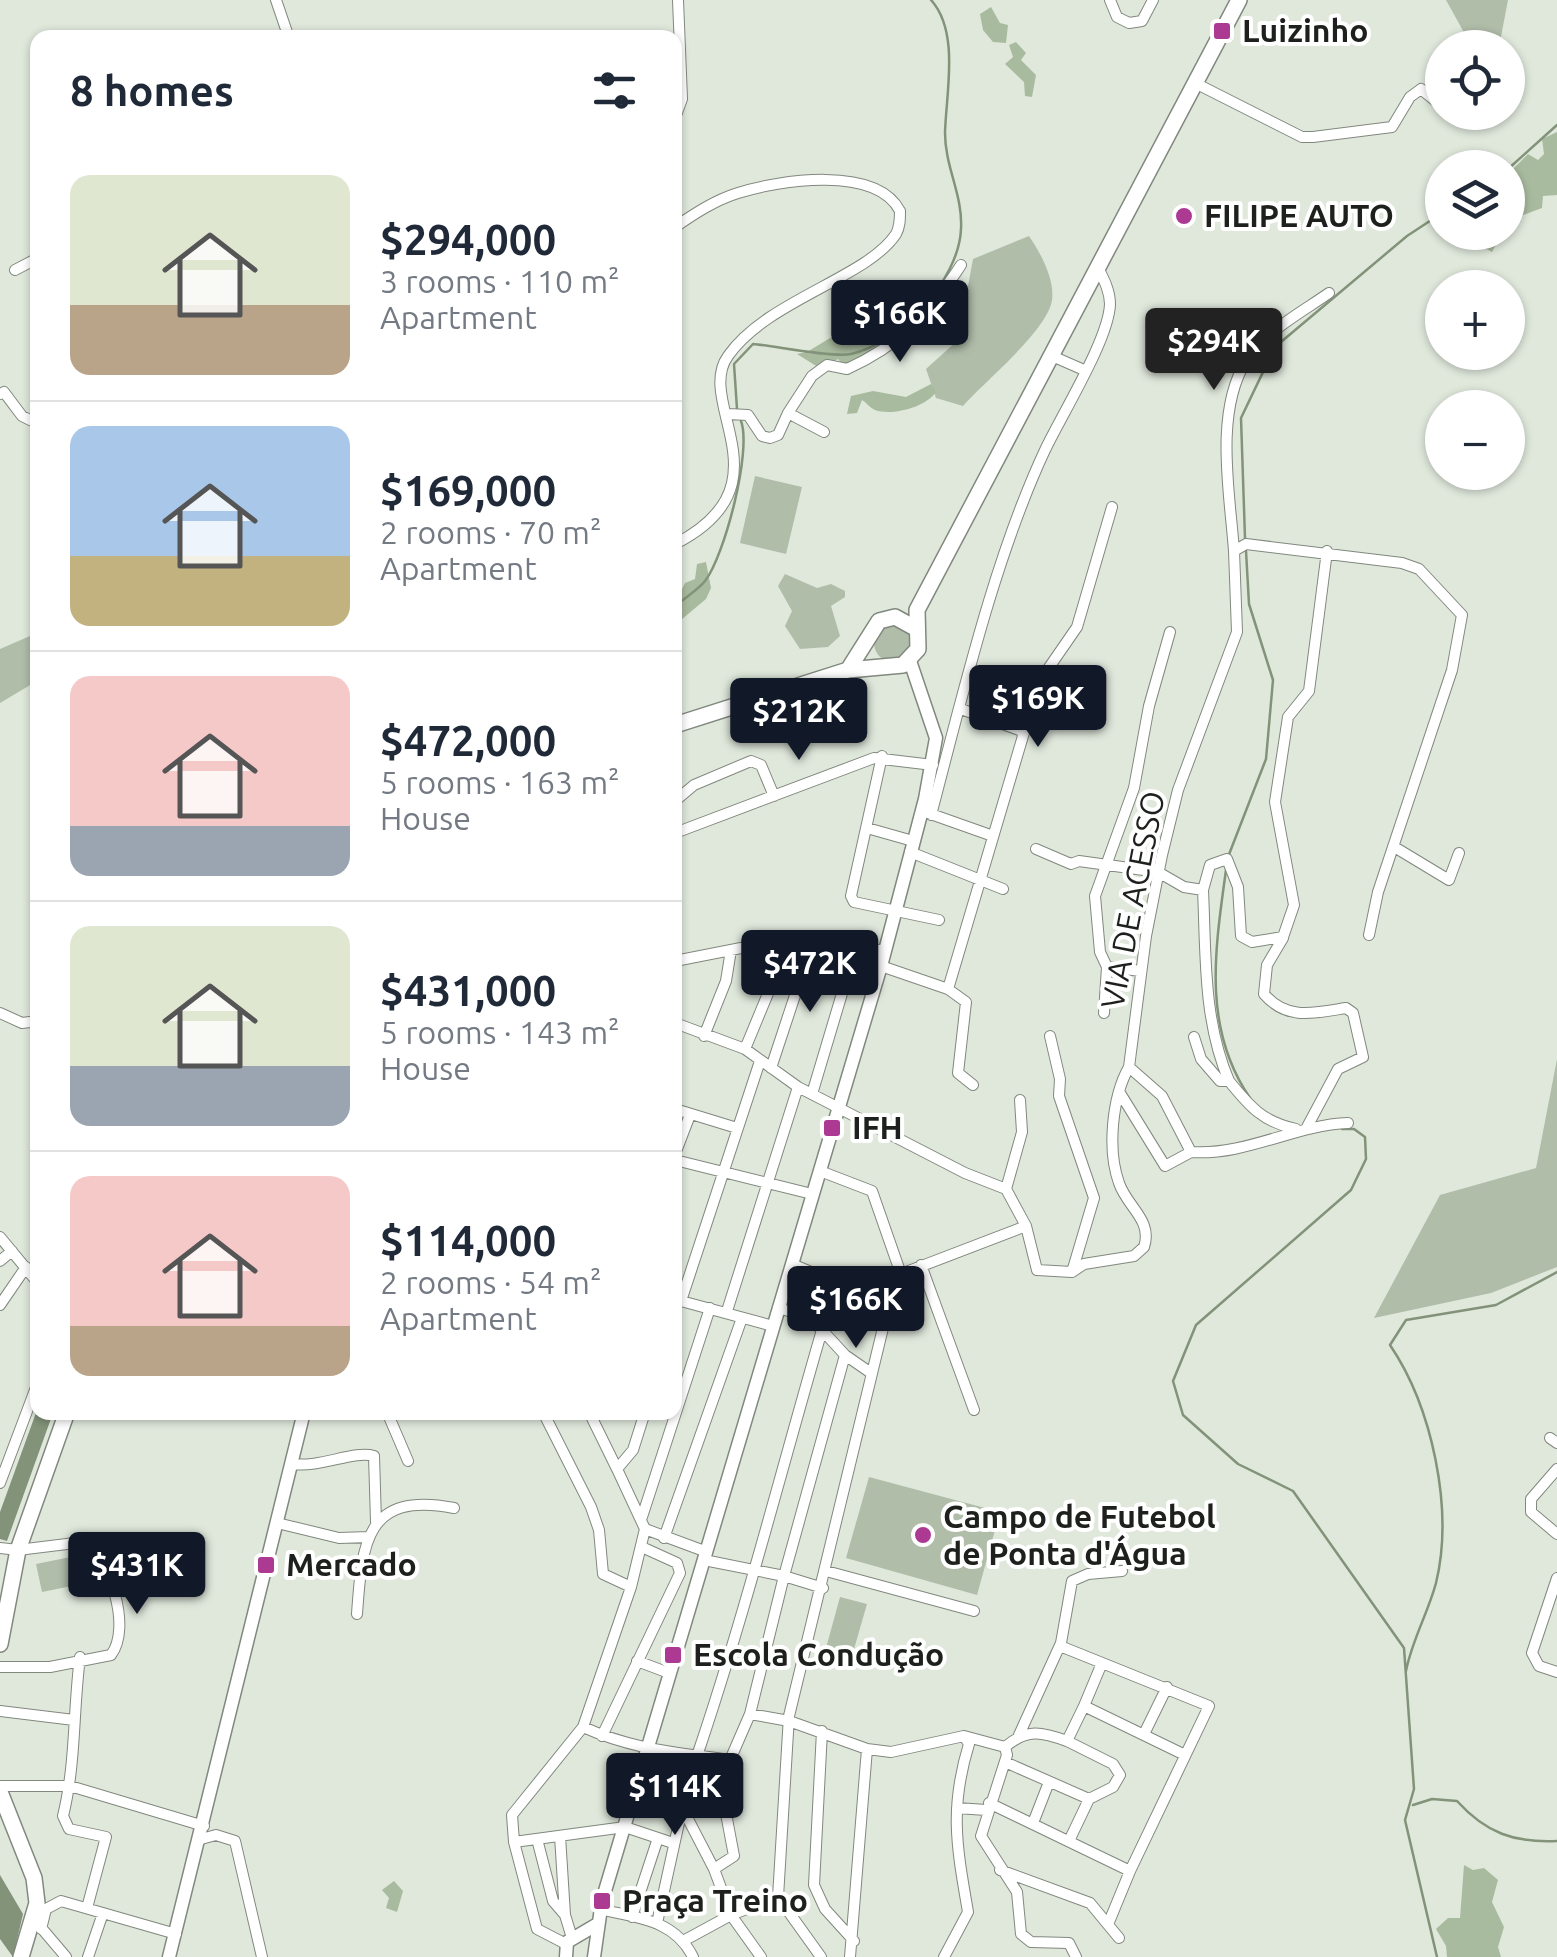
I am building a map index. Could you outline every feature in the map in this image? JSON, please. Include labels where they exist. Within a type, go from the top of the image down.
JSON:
[{"type":"main road","points":[[682,723],[848,670],[910,661],[919,642],[911,619],[1239,0]]},
{"type":"main road","points":[[848,670],[879,621],[911,619]]},
{"type":"main road","points":[[868,642],[874,657],[888,666]]},
{"type":"main road","points":[[0,1644],[9,1549],[64,1420]]},
{"type":"main road","points":[[0,1789],[34,1878],[37,1917],[22,1957]]},
{"type":"street","points":[[276,0],[285,30]]},
{"type":"street","points":[[678,0],[679,30]]},
{"type":"street","points":[[1110,0],[1118,17],[1129,23],[1142,21],[1154,0]]},
{"type":"street","points":[[1195,84],[1302,137],[1380,132],[1392,127],[1410,97],[1421,89],[1425,92]]},
{"type":"street","points":[[682,223],[734,194],[780,182],[854,183],[889,196],[900,211],[895,235],[869,257],[778,310],[725,358],[721,371],[734,454],[731,485],[719,513],[682,539]]},
{"type":"street","points":[[16,270],[30,262]]},
{"type":"street","points":[[728,414],[748,415],[762,436],[778,435],[812,376],[827,365],[847,369],[902,339],[920,322],[961,265]]},
{"type":"street","points":[[578,1946],[596,1925],[885,950],[912,847],[927,812],[1019,518],[1106,328],[1110,301],[1098,268]]},
{"type":"street","name":"VIA DE ACESSO","points":[[1072,1272],[1084,1264],[1141,1252],[1147,1237],[1145,1223],[1118,1182],[1113,1153],[1158,872],[1178,790],[1237,632],[1228,432],[1235,388],[1246,360],[1268,338],[1329,292]]},
{"type":"street","points":[[1052,356],[1084,370]]},
{"type":"street","points":[[0,394],[4,392],[22,416],[30,420]]},
{"type":"street","points":[[788,413],[824,432]]},
{"type":"street","points":[[948,990],[1022,731],[1039,682],[1077,627],[1112,508]]},
{"type":"street","points":[[1234,551],[1246,544],[1260,543],[1418,569],[1462,615],[1452,670],[1418,764],[1396,848],[1378,892],[1369,935]]},
{"type":"street","points":[[1120,1092],[1164,1166],[1191,1152],[1272,1141],[1302,1128],[1338,1069],[1363,1057],[1354,1013],[1346,1008],[1298,1014],[1281,1010],[1264,994],[1267,965],[1284,937],[1294,905],[1275,802],[1288,717],[1309,691],[1326,551]]},
{"type":"street","points":[[1104,1012],[1108,967],[1100,952],[1095,896],[1134,788],[1149,706],[1170,632]]},
{"type":"street","points":[[910,661],[936,738],[927,812]]},
{"type":"street","points":[[888,666],[919,690]]},
{"type":"street","points":[[960,710],[1022,731]]},
{"type":"street","points":[[682,827],[882,756],[933,765]]},
{"type":"street","points":[[882,756],[851,896],[854,902],[940,920]]},
{"type":"street","points":[[682,795],[694,785],[751,761],[760,765],[774,796]]},
{"type":"street","points":[[927,812],[994,836]]},
{"type":"street","points":[[867,828],[1002,889]]},
{"type":"street","points":[[1396,848],[1449,880],[1459,853]]},
{"type":"street","points":[[1036,849],[1071,864],[1104,864],[1158,872],[1184,886],[1204,890]]},
{"type":"street","points":[[1284,937],[1252,942],[1241,936],[1238,887],[1228,858],[1210,865],[1204,890],[1207,1006],[1218,1056],[1229,1081],[1256,1113],[1272,1124],[1302,1128],[1348,1123]]},
{"type":"street","points":[[682,960],[731,950],[885,950]]},
{"type":"street","points":[[704,1036],[726,980],[731,950]]},
{"type":"street","points":[[746,1049],[786,950]]},
{"type":"street","points":[[772,1068],[810,950]]},
{"type":"street","points":[[812,1094],[854,950]]},
{"type":"street","points":[[880,966],[948,990],[966,1002],[958,1073],[972,1086]]},
{"type":"street","points":[[1108,967],[1141,971]]},
{"type":"street","points":[[0,1013],[22,1023],[30,1022]]},
{"type":"street","points":[[682,1025],[746,1049],[798,1087],[964,1173],[1006,1188],[1026,1226],[1037,1270],[1072,1272],[1094,1198],[1059,1096],[1060,1079],[1050,1036]]},
{"type":"street","points":[[1194,1037],[1200,1059],[1220,1080],[1229,1081]]},
{"type":"street","points":[[682,1288],[760,1061]]},
{"type":"street","points":[[1129,1067],[1162,1096],[1191,1152]]},
{"type":"street","points":[[727,1311],[765,1180],[798,1087]]},
{"type":"street","points":[[1006,1188],[1022,1132],[1020,1100]]},
{"type":"street","points":[[682,1112],[737,1128]]},
{"type":"street","points":[[682,1138],[690,1116]]},
{"type":"street","points":[[682,1159],[812,1194]]},
{"type":"street","points":[[820,1171],[872,1191],[902,1277]]},
{"type":"street","points":[[821,1957],[778,1896],[789,1721],[890,1299],[902,1277],[921,1265],[1026,1226]]},
{"type":"street","points":[[0,1237],[30,1273]]},
{"type":"street","points":[[0,1261],[12,1251]]},
{"type":"street","points":[[792,1264],[816,1274],[806,1316]]},
{"type":"street","points":[[921,1265],[974,1410]]},
{"type":"street","points":[[0,1305],[26,1268]]},
{"type":"street","points":[[682,1301],[773,1326]]},
{"type":"street","points":[[682,1399],[710,1308]]},
{"type":"street","points":[[778,1308],[806,1316],[871,1373]]},
{"type":"street","points":[[664,1538],[742,1318]]},
{"type":"street","points":[[698,1753],[822,1330]]},
{"type":"street","points":[[714,1870],[734,1856],[724,1803],[730,1760],[750,1714],[845,1354]]},
{"type":"street","points":[[0,1483],[30,1403]]},
{"type":"street","points":[[169,1957],[302,1420]]},
{"type":"street","points":[[390,1420],[408,1461]]},
{"type":"street","points":[[546,1420],[592,1507],[600,1530],[603,1574],[631,1588]]},
{"type":"street","points":[[593,1420],[644,1523],[664,1538],[705,1556],[823,1588]]},
{"type":"street","points":[[635,1420],[640,1431]]},
{"type":"street","points":[[618,1470],[634,1450],[643,1420]]},
{"type":"street","points":[[578,1946],[538,1929],[510,1825],[518,1804],[583,1726],[644,1548],[644,1523],[676,1420]]},
{"type":"street","points":[[292,1464],[322,1466],[362,1453],[374,1456],[376,1523],[360,1563],[357,1614]]},
{"type":"street","points":[[1557,1469],[1531,1499],[1531,1512],[1557,1534]]},
{"type":"street","points":[[376,1523],[398,1508],[454,1508]]},
{"type":"street","points":[[277,1523],[339,1538],[369,1537]]},
{"type":"street","points":[[0,1667],[50,1667],[80,1657],[111,1654],[116,1648],[115,1602],[106,1564],[84,1542],[9,1549]]},
{"type":"street","points":[[602,1736],[680,1568],[644,1548]]},
{"type":"street","points":[[826,1570],[974,1611]]},
{"type":"street","points":[[1076,1957],[1068,1943],[1031,1942],[1021,1934],[1017,1892],[999,1870],[981,1836],[987,1806],[1004,1762],[1005,1746],[1020,1734],[1060,1646],[1072,1581],[1088,1574],[1122,1571]]},
{"type":"street","points":[[1557,1578],[1532,1653],[1539,1666],[1557,1672]]},
{"type":"street","points":[[1060,1646],[1210,1706],[1109,1922]]},
{"type":"street","points":[[80,1657],[74,1720],[75,1767],[63,1816],[69,1829],[106,1837],[87,1908]]},
{"type":"street","points":[[638,1661],[668,1673]]},
{"type":"street","points":[[1067,1741],[1102,1663]]},
{"type":"street","points":[[1144,1734],[1167,1687]]},
{"type":"street","points":[[1084,1706],[1185,1755]]},
{"type":"street","points":[[0,1710],[74,1720]]},
{"type":"street","points":[[750,1714],[789,1721],[866,1748],[891,1752],[964,1736],[1005,1746]]},
{"type":"street","points":[[583,1726],[646,1751],[698,1753],[730,1760]]},
{"type":"street","points":[[822,1731],[814,1885],[825,1910],[854,1941]]},
{"type":"street","points":[[1020,1734],[1040,1732],[1067,1741],[1113,1764],[1120,1775],[1113,1787],[1089,1799],[1069,1841]]},
{"type":"street","points":[[944,1957],[968,1912],[955,1854],[957,1808],[969,1744],[964,1736]]},
{"type":"street","points":[[850,1957],[866,1748]]},
{"type":"street","points":[[676,1753],[674,1781],[682,1808],[714,1870],[731,1914],[761,1957]]},
{"type":"street","points":[[1004,1762],[1089,1799]]},
{"type":"street","points":[[1032,1823],[1050,1782]]},
{"type":"street","points":[[0,1789],[70,1786],[235,1841],[262,1957]]},
{"type":"street","points":[[957,1808],[987,1806],[1032,1823],[1130,1871]]},
{"type":"street","points":[[657,1923],[682,1808]]},
{"type":"street","points":[[514,1842],[625,1826],[672,1844]]},
{"type":"street","points":[[560,1836],[565,1915],[578,1946]]},
{"type":"street","points":[[632,1917],[658,1838]]},
{"type":"street","points":[[537,1839],[552,1901],[565,1915]]},
{"type":"street","points":[[999,1870],[1090,1903],[1119,1938]]},
{"type":"street","points":[[684,1940],[731,1914],[778,1896]]},
{"type":"street","points":[[66,1957],[37,1917],[61,1901],[176,1934]]},
{"type":"street","points":[[599,1910],[657,1923],[684,1940],[693,1957]]},
{"type":"street","points":[[88,1957],[103,1913]]},
{"type":"shaded area","points":[[1446,0],[1508,0],[1502,30],[1463,30]]},
{"type":"shaded area","points":[[991,7],[1000,23],[1008,25],[1006,43],[993,42],[983,30],[980,14]]},
{"type":"shaded area","points":[[1016,42],[1026,53],[1021,60],[1036,75],[1032,97],[1025,96],[1024,82],[1005,64],[1013,57],[1009,45]]},
{"type":"shaded area","points":[[1557,132],[1557,195],[1543,196],[1542,208],[1525,214],[1525,157],[1528,154],[1538,160],[1544,154],[1542,139]]},
{"type":"shaded area","points":[[1029,236],[1051,283],[1048,312],[1028,340],[963,406],[936,398],[926,369],[958,340],[973,259]]},
{"type":"shaded area","points":[[927,290],[934,297],[901,331],[895,324],[901,313],[909,313],[918,292]]},
{"type":"shaded area","points":[[881,325],[896,341],[890,352],[879,349],[843,365],[838,359],[821,369],[797,354],[835,335],[840,343],[854,345]]},
{"type":"shaded area","points":[[931,384],[936,392],[916,406],[882,412],[862,400],[857,413],[847,414],[851,396],[873,391],[906,397]]},
{"type":"shaded area","points":[[755,476],[802,487],[786,554],[740,543]]},
{"type":"shaded area","points":[[706,562],[711,588],[706,599],[682,619],[682,589],[695,579],[697,564]]},
{"type":"shaded area","points":[[785,574],[817,588],[831,584],[845,591],[845,597],[831,606],[840,636],[828,647],[800,649],[785,626],[792,611],[778,586]]},
{"type":"shaded area","points":[[893,624],[906,630],[912,643],[906,656],[893,662],[880,656],[874,643],[880,630]]},
{"type":"shaded area","points":[[30,636],[30,685],[0,703],[0,649]]},
{"type":"shaded area","points":[[1557,1059],[1557,1267],[1491,1293],[1374,1318],[1440,1195],[1536,1168]]},
{"type":"shaded area","points":[[33,1420],[50,1420],[7,1541],[0,1539],[0,1512]]},
{"type":"shaded area","name":"Campo de Futebol de Ponta d'Água","points":[[869,1477],[1000,1512],[977,1595],[846,1558]]},
{"type":"shaded area","points":[[90,1553],[96,1581],[42,1592],[36,1564]]},
{"type":"shaded area","points":[[840,1597],[867,1604],[852,1656],[826,1648]]},
{"type":"shaded area","points":[[1464,1865],[1473,1870],[1484,1868],[1498,1880],[1492,1902],[1504,1927],[1498,1947],[1501,1957],[1447,1957],[1446,1946],[1436,1929],[1448,1918],[1460,1918]]},
{"type":"shaded area","points":[[0,1875],[23,1914],[13,1957],[0,1939]]},
{"type":"shaded area","points":[[394,1881],[403,1891],[397,1912],[386,1908],[389,1898],[382,1890]]},
{"type":"waterway","points":[[737,409],[734,364],[753,344],[843,355],[870,348],[907,323],[950,268],[958,249],[961,217],[945,133],[949,64],[946,29],[931,0]]},
{"type":"waterway","points":[[1525,154],[1557,125]]},
{"type":"waterway","points":[[1245,538],[1241,418],[1275,347],[1425,224]]},
{"type":"waterway","points":[[682,601],[705,581],[721,549],[740,478],[741,421]]},
{"type":"waterway","points":[[1228,857],[1266,759],[1273,680],[1249,604],[1246,551]]},
{"type":"waterway","points":[[1226,870],[1216,959],[1218,1016],[1224,1044],[1250,1098]]},
{"type":"waterway","points":[[1342,1129],[1354,1129],[1365,1137],[1366,1159],[1351,1190],[1196,1325],[1173,1381],[1183,1415],[1238,1464],[1293,1491],[1404,1648],[1414,1789],[1405,1820],[1437,1957]]},
{"type":"waterway","points":[[1406,1671],[1436,1583],[1442,1523],[1436,1460],[1428,1428],[1405,1370],[1390,1345],[1406,1320],[1496,1305],[1557,1272]]},
{"type":"waterway","points":[[1413,1805],[1432,1799],[1457,1801],[1479,1821],[1502,1834],[1557,1841]]},
{"type":"place","name":"Luizinho","points":[[1222,31]]},
{"type":"place","name":"FILIPE AUTO","points":[[1184,216]]},
{"type":"place","name":"IFH","points":[[832,1128]]},
{"type":"place","name":"Campo de Futebol de Ponta d'Água","points":[[923,1535]]},
{"type":"place","name":"Mercado","points":[[266,1565]]},
{"type":"place","name":"Escola Condução","points":[[673,1655]]},
{"type":"place","name":"Praça Treino","points":[[602,1901]]}]
